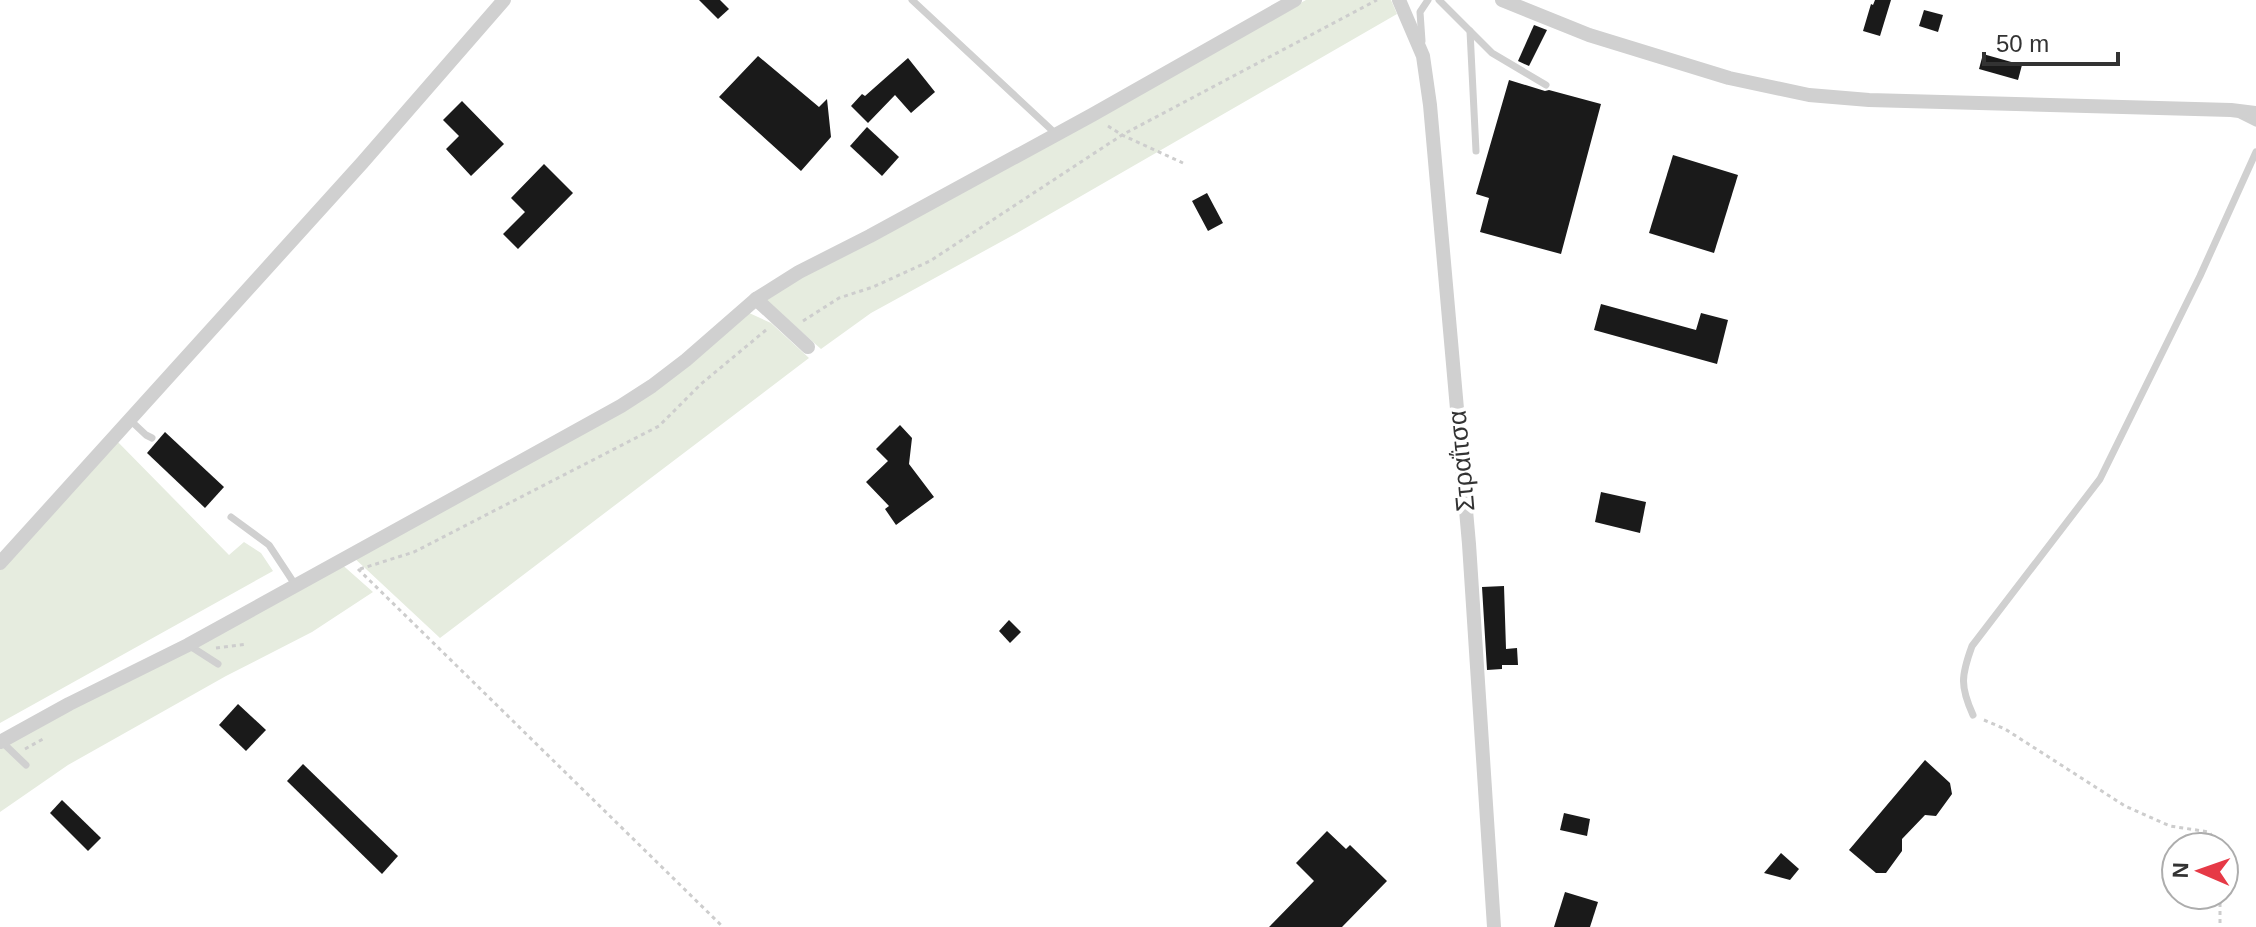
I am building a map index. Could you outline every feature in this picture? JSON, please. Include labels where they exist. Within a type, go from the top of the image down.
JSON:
[{"type":"street","points":[[0,563],[362,163],[504,0]]},
{"type":"street","points":[[1,741],[69,704],[192,648],[347,557],[621,406],[686,360],[756,299],[799,272],[1056,134],[1295,0]]},
{"type":"street","name":"Στραΐτσα","points":[[1399,0],[1423,56],[1430,105],[1469,544],[1494,927]]},
{"type":"street","points":[[1502,0],[1589,35],[1729,78],[1809,95],[1885,101],[2256,113]]},
{"type":"street","points":[[756,299],[808,347]]},
{"type":"lane","points":[[912,0],[1056,134]]},
{"type":"lane","points":[[1423,56],[1420,12],[1428,0]]},
{"type":"lane","points":[[1439,0],[1492,53],[1546,85]]},
{"type":"lane","points":[[1470,31],[1476,151]]},
{"type":"lane","points":[[2231,110],[2256,123]]},
{"type":"lane","points":[[1973,715],[1965,697],[1963,671],[1972,646],[2100,479],[2200,276],[2256,152]]},
{"type":"lane","points":[[130,420],[152,438]]},
{"type":"lane","points":[[231,517],[269,545],[296,586]]},
{"type":"lane","points":[[192,648],[218,664]]},
{"type":"lane","points":[[1,741],[26,765]]},
{"type":"path","points":[[359,570],[414,552],[659,426],[701,384],[784,325],[839,298],[873,287],[930,261],[1122,135],[1377,0]]},
{"type":"path","points":[[1122,135],[1183,163]]},
{"type":"path","points":[[347,557],[723,927]]},
{"type":"path","points":[[192,648],[247,644]]},
{"type":"path","points":[[1973,715],[2005,729],[2125,806],[2170,826],[2202,831]]},
{"type":"shaded area","points":[[1306,0],[1391,0],[1397,14],[1017,233],[871,313],[821,349],[778,311],[761,303],[835,253]]},
{"type":"shaded area","points":[[747,312],[771,323],[809,358],[440,638],[351,555],[621,411]]},
{"type":"shaded area","points":[[112,436],[229,555],[244,542],[261,553],[273,571],[0,723],[0,559]]},
{"type":"shaded area","points":[[338,561],[373,592],[312,632],[226,676],[68,765],[0,812],[0,741]]},
{"type":"building","points":[[699,0],[720,0],[729,9],[718,19]]},
{"type":"building","points":[[1875,0],[1891,0],[1880,36],[1863,31]]},
{"type":"building","points":[[1924,10],[1943,15],[1938,32],[1919,26]]},
{"type":"building","points":[[1534,25],[1547,30],[1529,66],[1518,61]]},
{"type":"building","points":[[1983,54],[2022,65],[2018,80],[1979,69]]},
{"type":"building","points":[[758,56],[819,107],[827,99],[831,137],[801,171],[719,97]]},
{"type":"building","points":[[908,58],[935,92],[911,113],[895,95],[868,123],[851,106]]},
{"type":"building","points":[[1509,80],[1601,104],[1561,254],[1480,232],[1489,198],[1476,194]]},
{"type":"building","points":[[462,101],[504,144],[471,176],[446,149],[459,136],[443,120]]},
{"type":"building","points":[[867,127],[899,157],[882,176],[850,146]]},
{"type":"building","points":[[1673,155],[1738,175],[1714,253],[1649,233]]},
{"type":"building","points":[[544,164],[573,193],[518,249],[503,234],[525,212],[511,198]]},
{"type":"building","points":[[1207,193],[1223,223],[1208,231],[1192,201]]},
{"type":"building","points":[[1601,304],[1696,330],[1701,313],[1728,320],[1717,364],[1594,330]]},
{"type":"building","points":[[900,425],[912,438],[909,464],[934,497],[896,525],[885,509],[889,506],[866,482],[888,461],[876,449]]},
{"type":"building","points":[[165,432],[224,487],[205,508],[147,453]]},
{"type":"building","points":[[1601,492],[1646,502],[1640,533],[1595,522]]},
{"type":"building","points":[[1504,586],[1506,649],[1517,648],[1518,665],[1502,665],[1502,669],[1487,670],[1482,587]]},
{"type":"building","points":[[1009,620],[1021,632],[1010,643],[999,631]]},
{"type":"building","points":[[238,704],[266,730],[246,751],[219,725]]},
{"type":"building","points":[[1925,760],[1950,783],[1952,794],[1936,816],[1925,815],[1902,839],[1902,851],[1886,873],[1876,873],[1849,850]]},
{"type":"building","points":[[303,764],[398,856],[382,874],[287,781]]},
{"type":"building","points":[[62,800],[101,838],[88,851],[50,813]]},
{"type":"building","points":[[1564,813],[1590,819],[1587,836],[1560,830]]},
{"type":"building","points":[[1327,831],[1346,849],[1350,845],[1387,881],[1342,927],[1269,927],[1314,881],[1296,863]]},
{"type":"building","points":[[1781,853],[1799,869],[1790,880],[1764,873]]},
{"type":"building","points":[[1565,892],[1598,902],[1590,927],[1554,927]]}]
